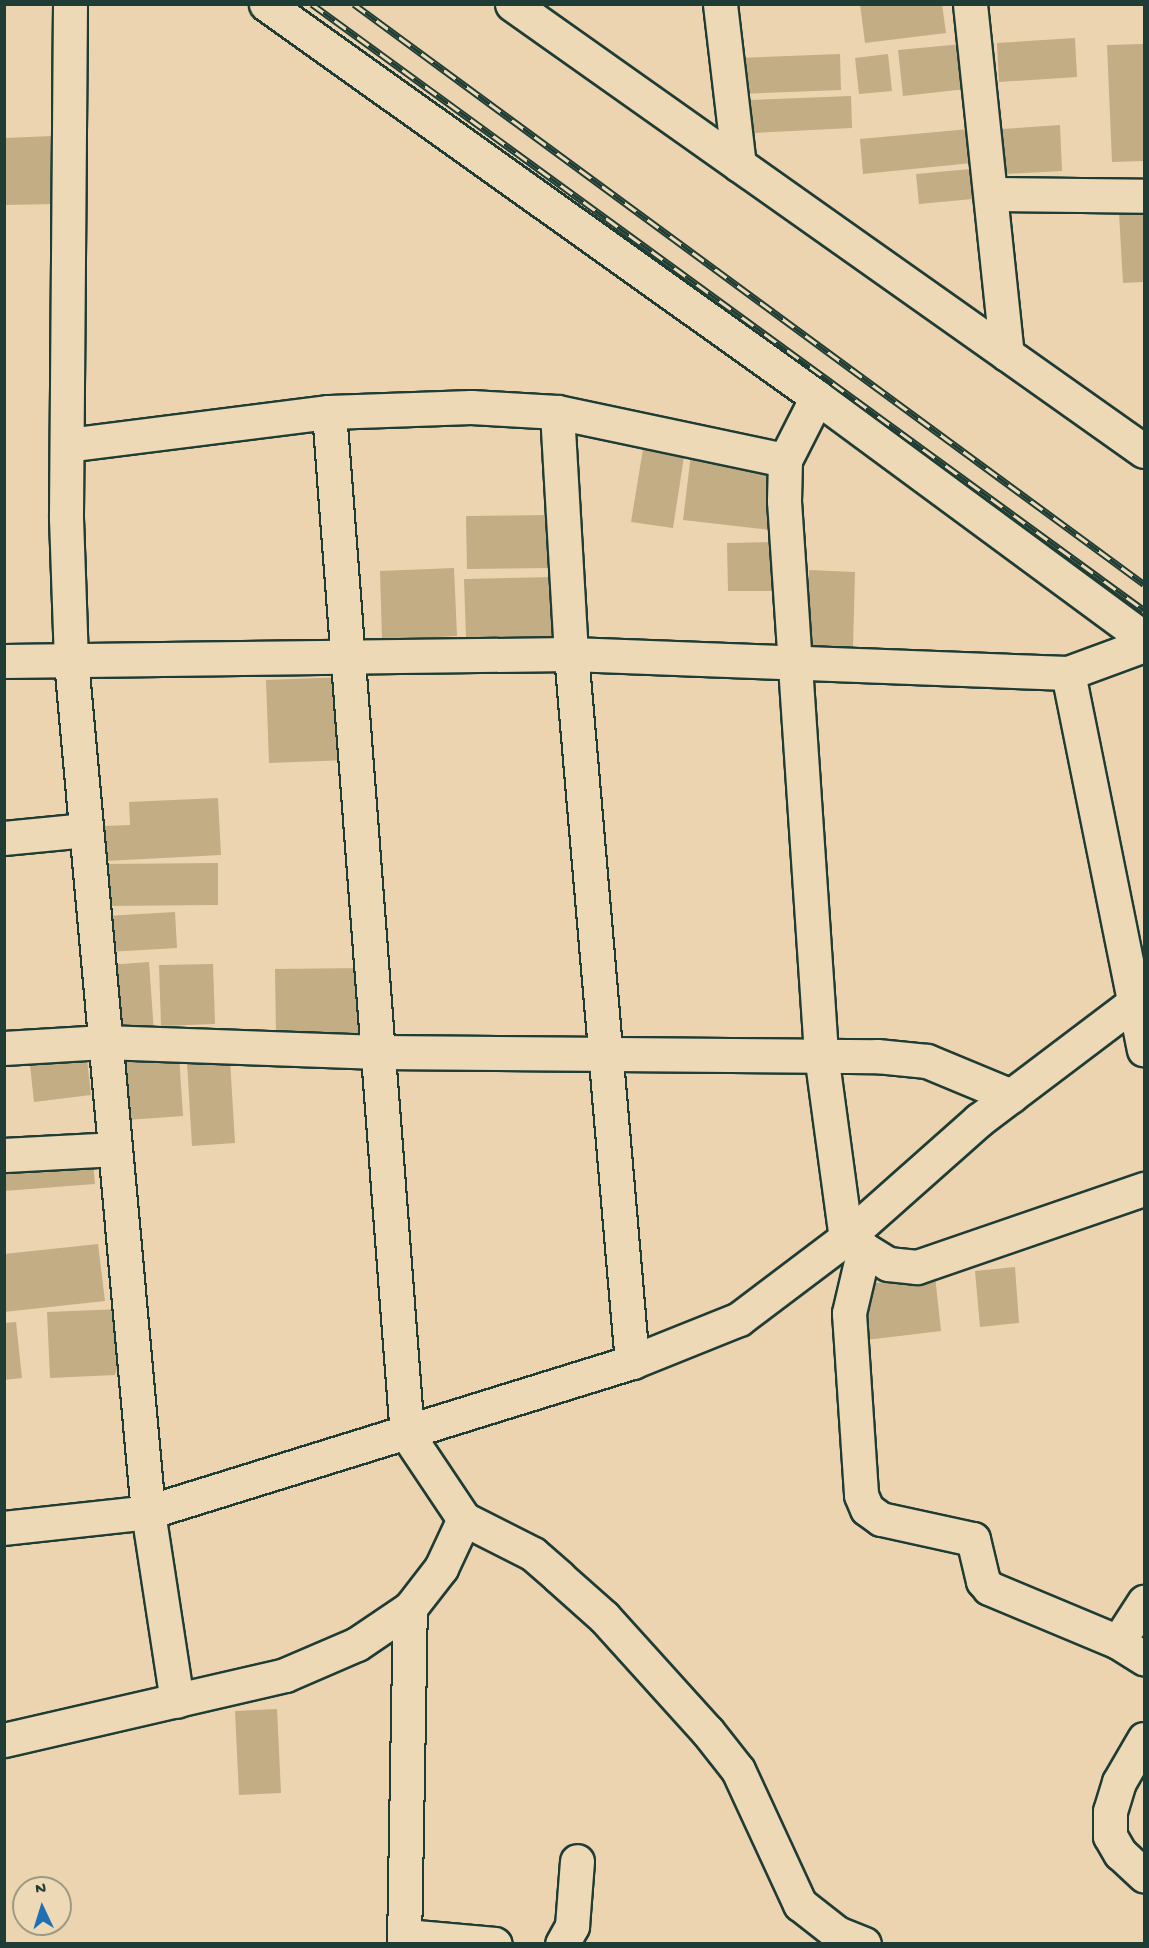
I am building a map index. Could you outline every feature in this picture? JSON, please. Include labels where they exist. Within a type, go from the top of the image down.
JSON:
[{"type":"street","points":[[69,4],[67,445],[71,661],[148,1512],[177,1701]]},
{"type":"street","points":[[266,4],[817,397],[1144,638]]},
{"type":"street","points":[[512,4],[1144,451]]},
{"type":"street","points":[[720,4],[739,165]]},
{"type":"street","points":[[970,4],[1007,354]]},
{"type":"street","points":[[991,194],[1144,196]]},
{"type":"street","points":[[817,397],[786,460],[795,665],[821,1054],[855,1244],[849,1313],[861,1495],[867,1509],[881,1519],[973,1539],[982,1581],[989,1588],[1131,1650],[1144,1602]]},
{"type":"street","points":[[67,445],[329,412],[471,407],[557,412],[786,460]]},
{"type":"street","points":[[329,412],[407,1434],[464,1519],[533,1554],[604,1617],[738,1770],[800,1904],[837,1933],[864,1944]]},
{"type":"street","points":[[557,412],[570,654],[607,1054],[632,1362]]},
{"type":"street","points":[[4,661],[570,654],[795,665],[1068,673],[1144,645]]},
{"type":"street","points":[[1068,673],[1140,1000],[1144,1049]]},
{"type":"street","points":[[4,838],[85,830]]},
{"type":"street","points":[[4,1528],[148,1512],[407,1434],[632,1362],[739,1320],[855,1244],[921,1168],[1011,1096],[1140,1000]]},
{"type":"street","points":[[4,1048],[104,1042],[379,1052],[821,1054],[927,1061],[1011,1096]]},
{"type":"street","points":[[4,1155],[114,1149]]},
{"type":"street","points":[[855,1244],[888,1264],[917,1267],[1144,1188]]},
{"type":"street","points":[[4,1740],[285,1676],[357,1644],[410,1608],[441,1569],[464,1519]]},
{"type":"street","points":[[410,1608],[404,1940],[495,1944]]},
{"type":"street","points":[[1144,1739],[1119,1782],[1110,1811],[1110,1836],[1120,1853],[1144,1875]]},
{"type":"street","points":[[562,1944],[572,1926],[577,1861]]},
{"type":"building","points":[[860,4],[942,4],[946,33],[865,43]]},
{"type":"building","points":[[1075,38],[1077,77],[999,82],[997,43]]},
{"type":"building","points":[[962,44],[966,89],[903,96],[898,50]]},
{"type":"building","points":[[1143,44],[1144,161],[1112,162],[1107,45]]},
{"type":"building","points":[[840,54],[841,90],[739,94],[738,58]]},
{"type":"building","points":[[888,54],[892,91],[859,94],[855,58]]},
{"type":"building","points":[[851,96],[852,128],[752,133],[751,100]]},
{"type":"building","points":[[1060,125],[1062,171],[1004,174],[1002,129]]},
{"type":"building","points":[[969,129],[972,163],[863,174],[860,139]]},
{"type":"building","points":[[53,136],[56,204],[4,205],[4,138]]},
{"type":"building","points":[[971,169],[973,199],[919,204],[916,174]]},
{"type":"building","points":[[1144,211],[1144,282],[1123,283],[1119,213]]},
{"type":"building","points":[[645,437],[686,444],[673,528],[631,522]]},
{"type":"building","points":[[691,454],[778,465],[770,530],[683,520]]},
{"type":"building","points":[[551,515],[551,568],[467,569],[466,516]]},
{"type":"building","points":[[781,542],[782,591],[728,591],[727,543]]},
{"type":"building","points":[[454,568],[457,636],[382,640],[380,571]]},
{"type":"building","points":[[809,570],[855,572],[853,647],[807,646]]},
{"type":"building","points":[[554,577],[556,636],[466,638],[464,579]]},
{"type":"building","points":[[347,677],[350,760],[269,763],[266,680]]},
{"type":"building","points":[[218,798],[221,855],[105,861],[104,826],[130,825],[129,802]]},
{"type":"building","points":[[218,863],[218,905],[106,906],[105,864]]},
{"type":"building","points":[[175,912],[177,948],[108,952],[106,916]]},
{"type":"building","points":[[149,962],[154,1033],[112,1036],[108,965]]},
{"type":"building","points":[[213,964],[215,1024],[161,1026],[159,965]]},
{"type":"building","points":[[365,968],[366,1035],[276,1036],[275,969]]},
{"type":"building","points":[[86,1050],[91,1095],[34,1102],[29,1056]]},
{"type":"building","points":[[179,1055],[183,1116],[127,1120],[122,1059]]},
{"type":"building","points":[[230,1060],[235,1143],[192,1146],[187,1063]]},
{"type":"building","points":[[92,1153],[95,1184],[4,1191],[4,1160]]},
{"type":"building","points":[[98,1244],[105,1301],[4,1312],[4,1254]]},
{"type":"building","points":[[1015,1267],[1019,1323],[980,1327],[975,1271]]},
{"type":"building","points":[[935,1276],[941,1331],[866,1340],[860,1285]]},
{"type":"building","points":[[122,1309],[124,1344],[115,1375],[50,1378],[47,1312]]},
{"type":"building","points":[[16,1322],[22,1378],[4,1380],[4,1323]]},
{"type":"building","points":[[277,1709],[281,1793],[239,1795],[235,1711]]},
{"type":"railway","points":[[312,4],[1144,610]]},
{"type":"railway","points":[[354,4],[1144,584]]}]
